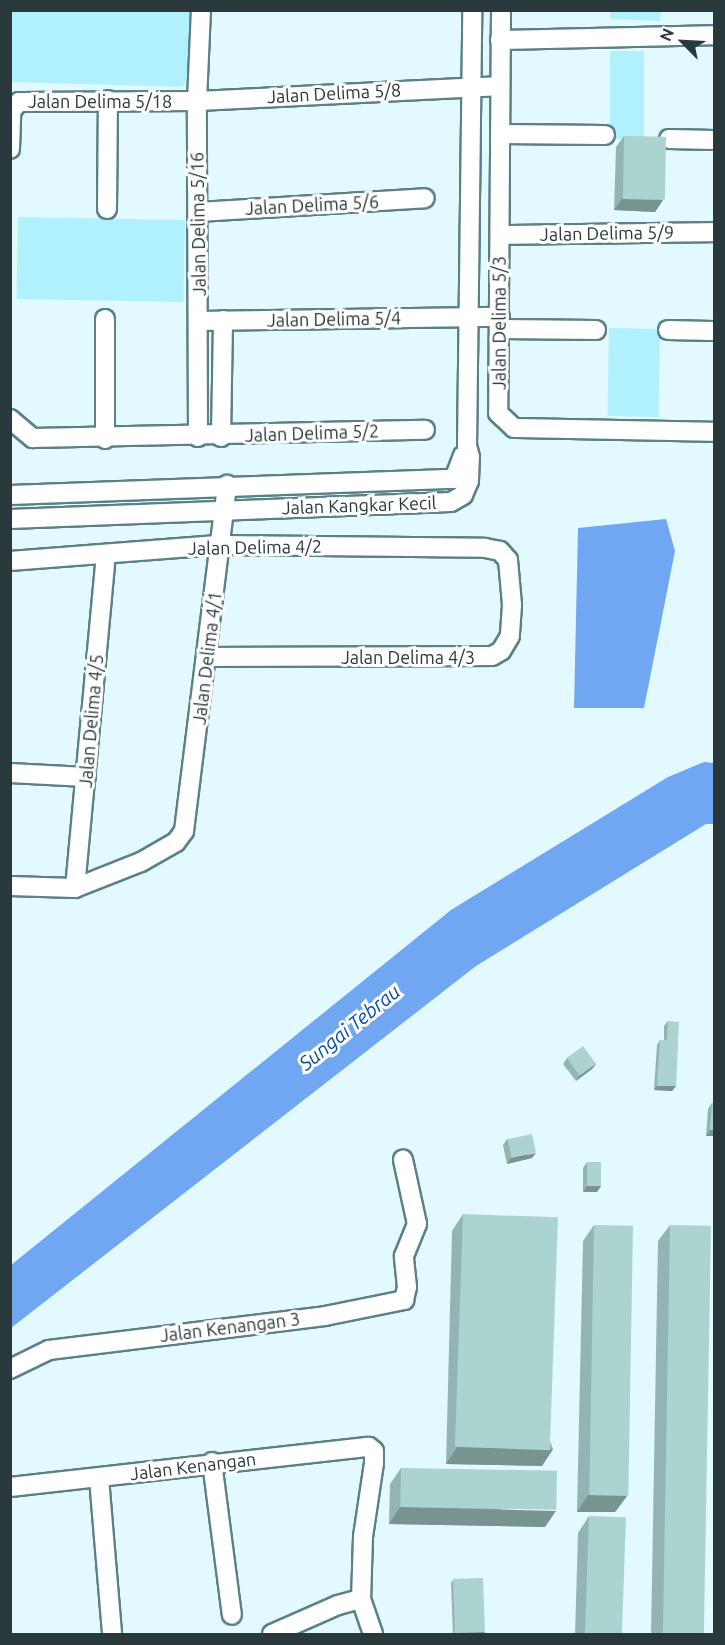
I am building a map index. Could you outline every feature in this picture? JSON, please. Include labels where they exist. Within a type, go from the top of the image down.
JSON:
[{"type":"street","name":"Jalan Delima 5/16","points":[[198,437],[197,101],[201,10]]},
{"type":"street","points":[[467,446],[472,10]]},
{"type":"street","name":"Jalan Delima 5/3","points":[[501,10],[501,323],[498,413],[514,428],[714,432]]},
{"type":"street","points":[[500,40],[714,35]]},
{"type":"street","name":"Jalan Delima 5/8","points":[[197,101],[471,85],[500,86]]},
{"type":"street","name":"Jalan Delima 5/18","points":[[10,149],[14,104],[108,100],[197,101]]},
{"type":"street","points":[[107,209],[108,100]]},
{"type":"street","points":[[500,134],[605,135]]},
{"type":"street","points":[[669,139],[714,140]]},
{"type":"street","name":"Jalan Delima 5/6","points":[[199,212],[425,198]]},
{"type":"street","name":"Jalan Delima 5/9","points":[[500,234],[714,232]]},
{"type":"street","name":"Jalan Delima 5/4","points":[[199,321],[468,318],[501,323],[596,330]]},
{"type":"street","points":[[105,319],[105,439]]},
{"type":"street","points":[[221,437],[224,320]]},
{"type":"street","points":[[668,330],[714,332]]},
{"type":"street","points":[[10,418],[33,438],[198,437]]},
{"type":"street","name":"Jalan Delima 5/2","points":[[198,437],[425,430]]},
{"type":"street","name":"Jalan Kangkar Kecil","points":[[10,495],[226,485],[454,479],[459,474],[467,446]]},
{"type":"street","name":"Jalan Kangkar Kecil","points":[[10,519],[451,502],[468,487],[467,446]]},
{"type":"street","name":"Jalan Delima 4/1","points":[[75,888],[141,862],[176,842],[184,831],[208,657],[226,485]]},
{"type":"street","name":"Jalan Delima 4/2","points":[[10,561],[220,544],[485,548],[500,552]]},
{"type":"street","name":"Jalan Delima 4/3","points":[[208,657],[492,656],[501,651],[510,636],[511,576],[508,560],[500,552]]},
{"type":"street","name":"Jalan Delima 4/5","points":[[75,888],[106,554]]},
{"type":"street","points":[[10,773],[86,777]]},
{"type":"street","points":[[10,886],[75,888]]},
{"type":"street","name":"Jalan Kenangan 3","points":[[10,1369],[49,1350],[325,1316],[400,1302],[407,1296],[405,1252],[417,1224],[403,1160]]},
{"type":"street","name":"Jalan Kenangan","points":[[10,1487],[364,1446],[374,1451],[363,1537],[361,1599]]},
{"type":"street","points":[[213,1462],[232,1615]]},
{"type":"street","points":[[99,1478],[112,1635]]},
{"type":"street","points":[[272,1635],[339,1605],[361,1599],[374,1635]]},
{"type":"shaded area","points":[[11,10],[190,11],[188,80],[182,87],[11,82]]},
{"type":"shaded area","points":[[610,11],[661,11],[660,21],[610,19]]},
{"type":"shaded area","points":[[610,51],[644,51],[644,139],[610,139]]},
{"type":"shaded area","points":[[18,217],[185,220],[184,302],[17,299]]},
{"type":"shaded area","points":[[609,328],[660,329],[658,417],[607,416]]},
{"type":"water","points":[[666,519],[675,551],[644,708],[574,708],[578,528]]},
{"type":"water","name":"Sungai Tebrau","points":[[704,762],[714,763],[714,824],[706,824],[476,966],[11,1328],[11,1265],[451,910],[668,777]]},
{"type":"building","points":[[624,136],[666,137],[665,200],[623,199]]},
{"type":"building","points":[[668,1021],[679,1022],[676,1086],[657,1086],[660,1040],[667,1040]]},
{"type":"building","points":[[583,1046],[596,1064],[580,1076],[567,1058]]},
{"type":"building","points":[[712,1103],[714,1103],[714,1130],[710,1130]]},
{"type":"building","points":[[532,1134],[536,1153],[511,1158],[508,1139]]},
{"type":"building","points":[[587,1162],[601,1162],[601,1186],[587,1186]]},
{"type":"building","points":[[463,1214],[558,1217],[550,1450],[455,1447]]},
{"type":"building","points":[[594,1225],[633,1226],[628,1496],[589,1495]]},
{"type":"building","points":[[670,1225],[711,1226],[704,1634],[663,1634]]},
{"type":"building","points":[[401,1468],[557,1471],[556,1510],[400,1507]]},
{"type":"building","points":[[589,1516],[626,1517],[622,1634],[585,1634]]},
{"type":"building","points":[[483,1578],[485,1632],[455,1633],[453,1579]]}]
